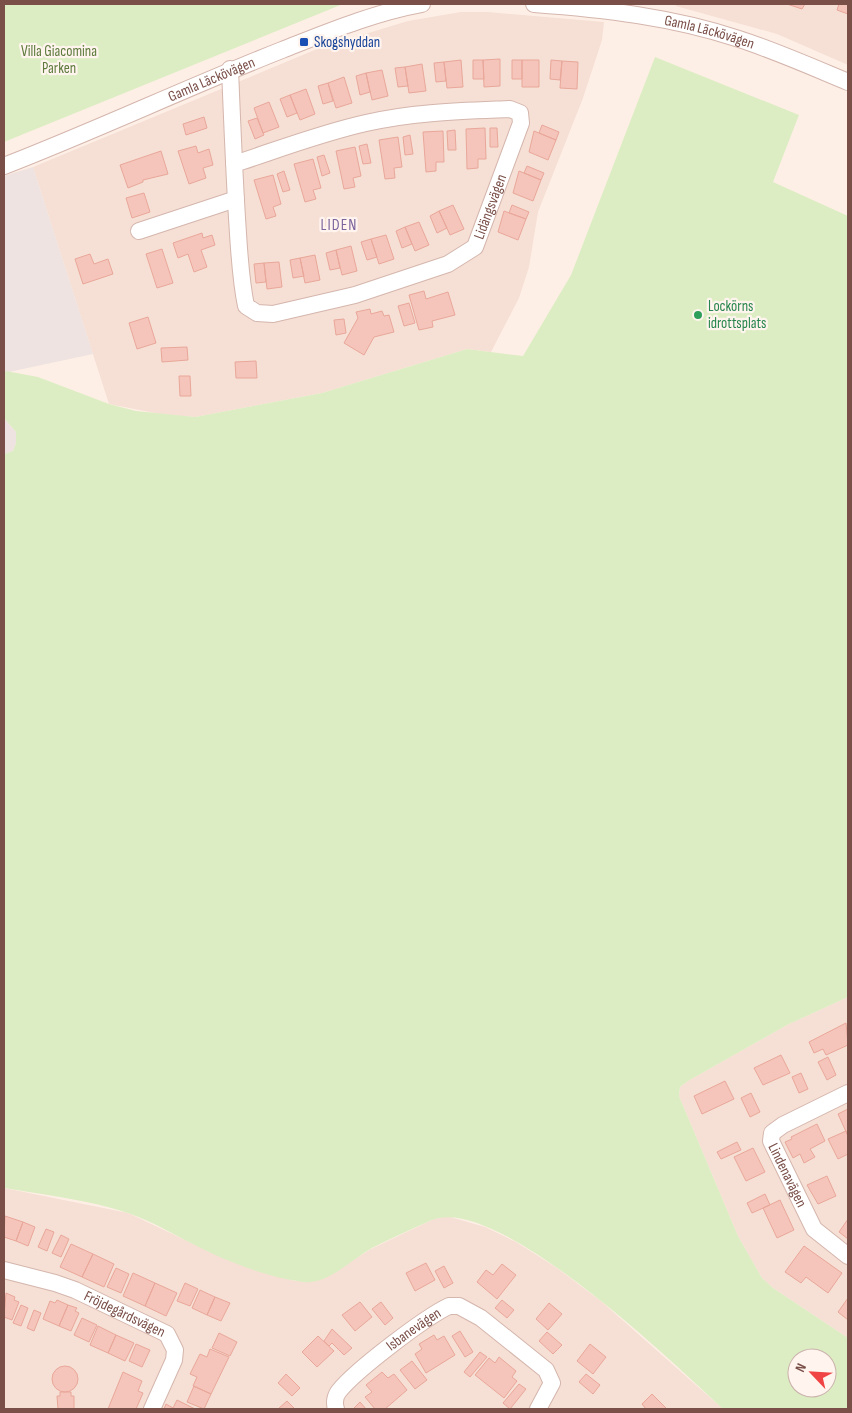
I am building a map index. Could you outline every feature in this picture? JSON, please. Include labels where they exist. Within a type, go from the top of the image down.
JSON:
[{"type":"street","name":"Gamla Läckövägen","points":[[4,166],[58,145],[230,69],[361,19],[422,4]]},
{"type":"street","name":"Gamla Läckövägen","points":[[534,4],[618,12],[692,26],[754,44],[848,82]]},
{"type":"street","name":"Lidängsvägen","points":[[230,69],[234,164],[242,280],[246,306],[257,313],[273,314],[355,295],[448,264],[474,247],[521,123],[521,117],[520,112],[510,109],[442,111],[400,116],[340,130],[234,164]]},
{"type":"street","points":[[139,231],[236,199]]},
{"type":"street","name":"Lindenavägen","points":[[848,1093],[783,1125],[771,1136],[775,1150],[814,1229],[848,1256]]},
{"type":"street","name":"Fröjdegårdsvägen","points":[[4,1270],[68,1288],[167,1334],[175,1350],[174,1360],[152,1409]]},
{"type":"street","name":"Isbanevägen","points":[[336,1409],[335,1404],[338,1392],[360,1371],[449,1306],[459,1306],[480,1318],[546,1370],[552,1383],[538,1409]]},
{"type":"shaded area","points":[[675,4],[848,4],[848,65],[777,34],[676,6]]},
{"type":"shaded area","points":[[461,12],[488,12],[604,22],[602,40],[583,98],[538,212],[529,267],[519,298],[491,352],[467,349],[322,393],[195,417],[165,415],[109,404],[33,167],[322,47],[408,21]]},
{"type":"shaded area","points":[[33,167],[93,354],[4,373],[4,176]]},
{"type":"shaded area","points":[[4,418],[16,432],[16,443],[13,451],[4,454]]},
{"type":"shaded area","points":[[848,997],[848,1338],[773,1288],[762,1278],[738,1236],[679,1096],[680,1087],[688,1081],[787,1025]]},
{"type":"shaded area","points":[[4,1188],[128,1213],[221,1257],[256,1270],[295,1281],[331,1274],[371,1249],[434,1219],[447,1216],[485,1227],[516,1242],[557,1268],[602,1302],[723,1409],[4,1409]]},
{"type":"green space","name":"Villa Giacomina Parken","points":[[4,4],[343,4],[4,142]]},
{"type":"green space","points":[[655,57],[799,115],[773,182],[848,216],[848,997],[787,1025],[688,1081],[680,1087],[679,1096],[738,1236],[762,1278],[773,1288],[848,1338],[848,1409],[723,1409],[627,1323],[540,1256],[498,1232],[461,1219],[432,1220],[372,1248],[322,1280],[303,1282],[260,1272],[232,1262],[204,1250],[153,1223],[113,1208],[4,1188],[4,454],[13,451],[16,443],[16,432],[4,418],[4,373],[6,371],[38,377],[109,404],[136,411],[195,417],[322,393],[467,349],[523,356],[571,275]]},
{"type":"building","points":[[787,4],[805,4],[802,9]]},
{"type":"building","points":[[839,4],[848,4],[848,14],[837,10]]},
{"type":"building","points":[[500,59],[500,86],[484,87],[483,60]]},
{"type":"building","points":[[461,60],[463,87],[447,88],[444,62]]},
{"type":"building","points":[[473,60],[483,60],[484,79],[473,79]]},
{"type":"building","points":[[512,60],[522,60],[522,79],[512,79]]},
{"type":"building","points":[[522,60],[539,60],[539,87],[522,87]]},
{"type":"building","points":[[551,60],[562,61],[560,80],[550,79]]},
{"type":"building","points":[[562,61],[578,62],[577,89],[560,88]]},
{"type":"building","points":[[444,62],[446,81],[436,82],[434,63]]},
{"type":"building","points":[[422,64],[426,91],[409,93],[405,67]]},
{"type":"building","points":[[405,67],[408,86],[398,87],[395,68]]},
{"type":"building","points":[[382,70],[388,96],[372,100],[366,73]]},
{"type":"building","points":[[366,73],[370,92],[360,95],[356,76]]},
{"type":"building","points":[[344,77],[352,103],[336,108],[328,83]]},
{"type":"building","points":[[328,83],[333,101],[323,104],[318,86]]},
{"type":"building","points":[[306,89],[315,114],[300,120],[290,95]]},
{"type":"building","points":[[290,95],[297,113],[287,117],[280,99]]},
{"type":"building","points":[[269,102],[279,127],[263,133],[254,108]]},
{"type":"building","points":[[204,117],[207,128],[186,135],[183,124]]},
{"type":"building","points":[[257,118],[264,135],[255,139],[248,121]]},
{"type":"building","points":[[542,125],[559,132],[556,140],[539,133]]},
{"type":"building","points":[[485,128],[486,159],[478,159],[478,168],[467,169],[466,129]]},
{"type":"building","points":[[490,128],[497,128],[498,147],[490,147]]},
{"type":"building","points":[[455,130],[456,150],[448,150],[447,131]]},
{"type":"building","points":[[443,131],[444,162],[436,162],[436,171],[426,172],[423,132]]},
{"type":"building","points":[[534,131],[556,140],[548,160],[529,152]]},
{"type":"building","points":[[410,135],[413,154],[405,155],[403,137]]},
{"type":"building","points":[[398,137],[402,167],[394,168],[395,178],[385,179],[379,140]]},
{"type":"building","points":[[367,144],[371,163],[363,164],[359,146]]},
{"type":"building","points":[[196,146],[198,153],[209,149],[213,165],[203,168],[206,178],[189,184],[178,151]]},
{"type":"building","points":[[355,147],[361,176],[353,178],[355,187],[344,189],[336,151]]},
{"type":"building","points":[[161,151],[168,174],[143,180],[143,182],[128,188],[120,165]]},
{"type":"building","points":[[324,155],[330,173],[322,176],[317,157]]},
{"type":"building","points":[[313,159],[321,188],[313,190],[316,199],[305,202],[294,164]]},
{"type":"building","points":[[527,166],[544,173],[541,180],[524,173]]},
{"type":"building","points":[[284,171],[290,190],[283,192],[277,174]]},
{"type":"building","points":[[519,171],[541,180],[533,201],[513,193]]},
{"type":"building","points":[[273,175],[281,204],[273,207],[276,216],[266,219],[254,180]]},
{"type":"building","points":[[144,193],[150,212],[132,218],[126,198]]},
{"type":"building","points":[[453,205],[464,229],[450,235],[439,211]]},
{"type":"building","points":[[512,205],[529,212],[526,219],[509,213]]},
{"type":"building","points":[[439,211],[447,228],[437,233],[430,216]]},
{"type":"building","points":[[504,211],[526,219],[518,240],[498,232]]},
{"type":"building","points":[[419,222],[429,245],[415,251],[405,227]]},
{"type":"building","points":[[405,227],[412,244],[402,248],[396,231]]},
{"type":"building","points":[[202,233],[203,238],[212,235],[215,245],[201,250],[207,267],[194,272],[188,254],[178,258],[173,243]]},
{"type":"building","points":[[386,235],[394,259],[379,264],[371,239]]},
{"type":"building","points":[[371,239],[377,257],[367,260],[361,242]]},
{"type":"building","points":[[351,246],[357,271],[342,275],[336,250]]},
{"type":"building","points":[[162,249],[173,283],[157,288],[146,254]]},
{"type":"building","points":[[336,250],[340,268],[330,270],[326,253]]},
{"type":"building","points":[[90,254],[94,264],[108,259],[113,274],[83,284],[75,259]]},
{"type":"building","points":[[315,255],[320,280],[305,283],[300,258]]},
{"type":"building","points":[[300,258],[304,276],[293,278],[290,260]]},
{"type":"building","points":[[279,262],[282,287],[267,289],[264,263]]},
{"type":"building","points":[[264,263],[266,282],[256,283],[254,264]]},
{"type":"building","points":[[424,291],[426,299],[448,292],[455,315],[432,321],[433,327],[419,330],[409,295]]},
{"type":"building","points":[[409,303],[415,323],[404,326],[398,306]]},
{"type":"building","points":[[370,309],[371,314],[382,311],[384,316],[389,315],[394,332],[374,337],[364,355],[344,343],[358,318],[356,312]]},
{"type":"building","points":[[148,317],[156,343],[137,349],[129,323]]},
{"type":"building","points":[[344,319],[346,333],[336,335],[334,320]]},
{"type":"building","points":[[187,347],[188,360],[162,362],[161,348]]},
{"type":"building","points":[[256,361],[257,378],[236,378],[235,362]]},
{"type":"building","points":[[179,376],[190,376],[191,396],[180,396]]},
{"type":"building","points":[[846,1023],[848,1045],[826,1055],[823,1049],[814,1053],[809,1042]]},
{"type":"building","points":[[781,1055],[790,1073],[763,1085],[754,1068]]},
{"type":"building","points":[[828,1057],[836,1075],[827,1080],[818,1062]]},
{"type":"building","points":[[801,1073],[808,1089],[799,1093],[792,1077]]},
{"type":"building","points":[[725,1081],[734,1099],[702,1114],[694,1096]]},
{"type":"building","points":[[751,1093],[760,1112],[750,1117],[741,1098]]},
{"type":"building","points":[[848,1109],[848,1136],[838,1114]]},
{"type":"building","points":[[817,1124],[825,1141],[810,1149],[815,1157],[804,1163],[800,1154],[793,1158],[785,1142]]},
{"type":"building","points":[[846,1131],[848,1136],[848,1154],[838,1159],[828,1139]]},
{"type":"building","points":[[737,1142],[741,1150],[721,1159],[717,1152]]},
{"type":"building","points":[[753,1148],[765,1172],[746,1181],[734,1157]]},
{"type":"building","points":[[827,1176],[836,1196],[818,1204],[807,1185]]},
{"type":"building","points":[[765,1194],[770,1205],[752,1213],[747,1203]]},
{"type":"building","points":[[780,1200],[794,1230],[777,1238],[763,1208]]},
{"type":"building","points":[[5,1216],[23,1222],[16,1241],[4,1237]]},
{"type":"building","points":[[848,1219],[848,1239],[839,1232]]},
{"type":"building","points":[[23,1222],[35,1227],[28,1246],[16,1241]]},
{"type":"building","points":[[46,1229],[54,1232],[47,1251],[38,1247]]},
{"type":"building","points":[[61,1235],[69,1239],[61,1257],[52,1253]]},
{"type":"building","points":[[71,1244],[93,1254],[82,1277],[60,1267]]},
{"type":"building","points":[[804,1246],[842,1273],[828,1293],[806,1277],[801,1283],[785,1272]]},
{"type":"building","points":[[93,1254],[114,1264],[104,1287],[82,1277]]},
{"type":"building","points":[[426,1263],[435,1280],[415,1291],[406,1273]]},
{"type":"building","points":[[502,1264],[516,1275],[497,1299],[477,1282],[486,1270],[493,1275]]},
{"type":"building","points":[[444,1266],[453,1283],[444,1288],[435,1271]]},
{"type":"building","points":[[116,1268],[129,1274],[121,1293],[107,1287]]},
{"type":"building","points":[[133,1273],[155,1283],[145,1306],[123,1296]]},
{"type":"building","points":[[155,1283],[177,1293],[166,1316],[145,1306]]},
{"type":"building","points":[[185,1283],[198,1289],[190,1306],[177,1301]]},
{"type":"building","points":[[200,1290],[215,1297],[207,1315],[192,1308]]},
{"type":"building","points":[[6,1293],[15,1297],[14,1300],[19,1302],[12,1320],[4,1317]]},
{"type":"building","points":[[215,1297],[230,1303],[221,1321],[207,1315]]},
{"type":"building","points":[[848,1298],[848,1320],[838,1312]]},
{"type":"building","points":[[57,1300],[68,1305],[59,1326],[43,1319],[50,1301],[55,1303]]},
{"type":"building","points":[[502,1300],[514,1310],[507,1318],[495,1308]]},
{"type":"building","points":[[360,1302],[372,1317],[355,1331],[342,1315]]},
{"type":"building","points":[[381,1302],[393,1318],[385,1325],[372,1309]]},
{"type":"building","points":[[549,1303],[562,1314],[548,1330],[536,1319]]},
{"type":"building","points":[[21,1305],[28,1308],[21,1326],[13,1323]]},
{"type":"building","points":[[68,1305],[77,1308],[75,1311],[79,1313],[71,1331],[59,1326]]},
{"type":"building","points":[[34,1310],[41,1313],[34,1331],[27,1328]]},
{"type":"building","points":[[82,1318],[97,1325],[89,1342],[74,1335]]},
{"type":"building","points":[[98,1326],[116,1335],[108,1353],[90,1345]]},
{"type":"building","points":[[332,1329],[352,1348],[344,1355],[332,1343],[329,1346],[324,1341]]},
{"type":"building","points":[[460,1331],[473,1352],[465,1357],[452,1336]]},
{"type":"building","points":[[547,1332],[562,1345],[553,1354],[539,1341]]},
{"type":"building","points":[[219,1333],[237,1342],[230,1356],[212,1348]]},
{"type":"building","points":[[116,1335],[134,1343],[125,1361],[108,1353]]},
{"type":"building","points":[[434,1335],[437,1340],[444,1336],[455,1355],[426,1373],[415,1354],[422,1349],[419,1344]]},
{"type":"building","points":[[318,1336],[334,1351],[317,1367],[302,1352]]},
{"type":"building","points":[[136,1344],[150,1350],[142,1367],[129,1361]]},
{"type":"building","points":[[590,1344],[606,1357],[593,1374],[577,1361]]},
{"type":"building","points":[[210,1349],[229,1357],[211,1394],[193,1386],[197,1377],[190,1374],[200,1354],[207,1357]]},
{"type":"building","points":[[480,1352],[487,1357],[470,1377],[464,1372]]},
{"type":"building","points":[[499,1357],[516,1371],[512,1377],[517,1381],[504,1398],[475,1375],[489,1358],[495,1363]]},
{"type":"building","points":[[412,1361],[427,1380],[415,1389],[400,1370]]},
{"type":"building","points":[[65,1366],[74,1370],[78,1379],[74,1388],[65,1392],[56,1388],[52,1379],[56,1370]]},
{"type":"building","points":[[123,1372],[142,1381],[138,1391],[143,1393],[136,1409],[108,1409]]},
{"type":"building","points":[[382,1372],[388,1378],[394,1374],[407,1390],[385,1409],[375,1409],[365,1397],[372,1392],[366,1385]]},
{"type":"building","points":[[286,1374],[300,1388],[292,1396],[278,1383]]},
{"type":"building","points":[[586,1374],[600,1385],[593,1394],[579,1382]]},
{"type":"building","points":[[519,1384],[526,1389],[510,1409],[503,1403]]},
{"type":"building","points":[[194,1386],[211,1394],[204,1409],[187,1402]]},
{"type":"building","points":[[60,1392],[71,1392],[71,1396],[74,1396],[74,1409],[58,1409],[57,1396],[60,1396]]},
{"type":"building","points":[[652,1394],[667,1409],[646,1409],[642,1404]]},
{"type":"building","points":[[177,1400],[195,1409],[164,1409],[166,1404],[173,1408]]},
{"type":"building","points":[[287,1401],[295,1409],[278,1409]]},
{"type":"building","points":[[360,1402],[366,1409],[354,1408]]},
{"type":"place","name":"Skogshyddan","points":[[304,42]]},
{"type":"place","name":"Lockörns idrottsplats","points":[[698,315]]},
{"type":"district","name":"LIDEN","points":[[339,225]]}]
